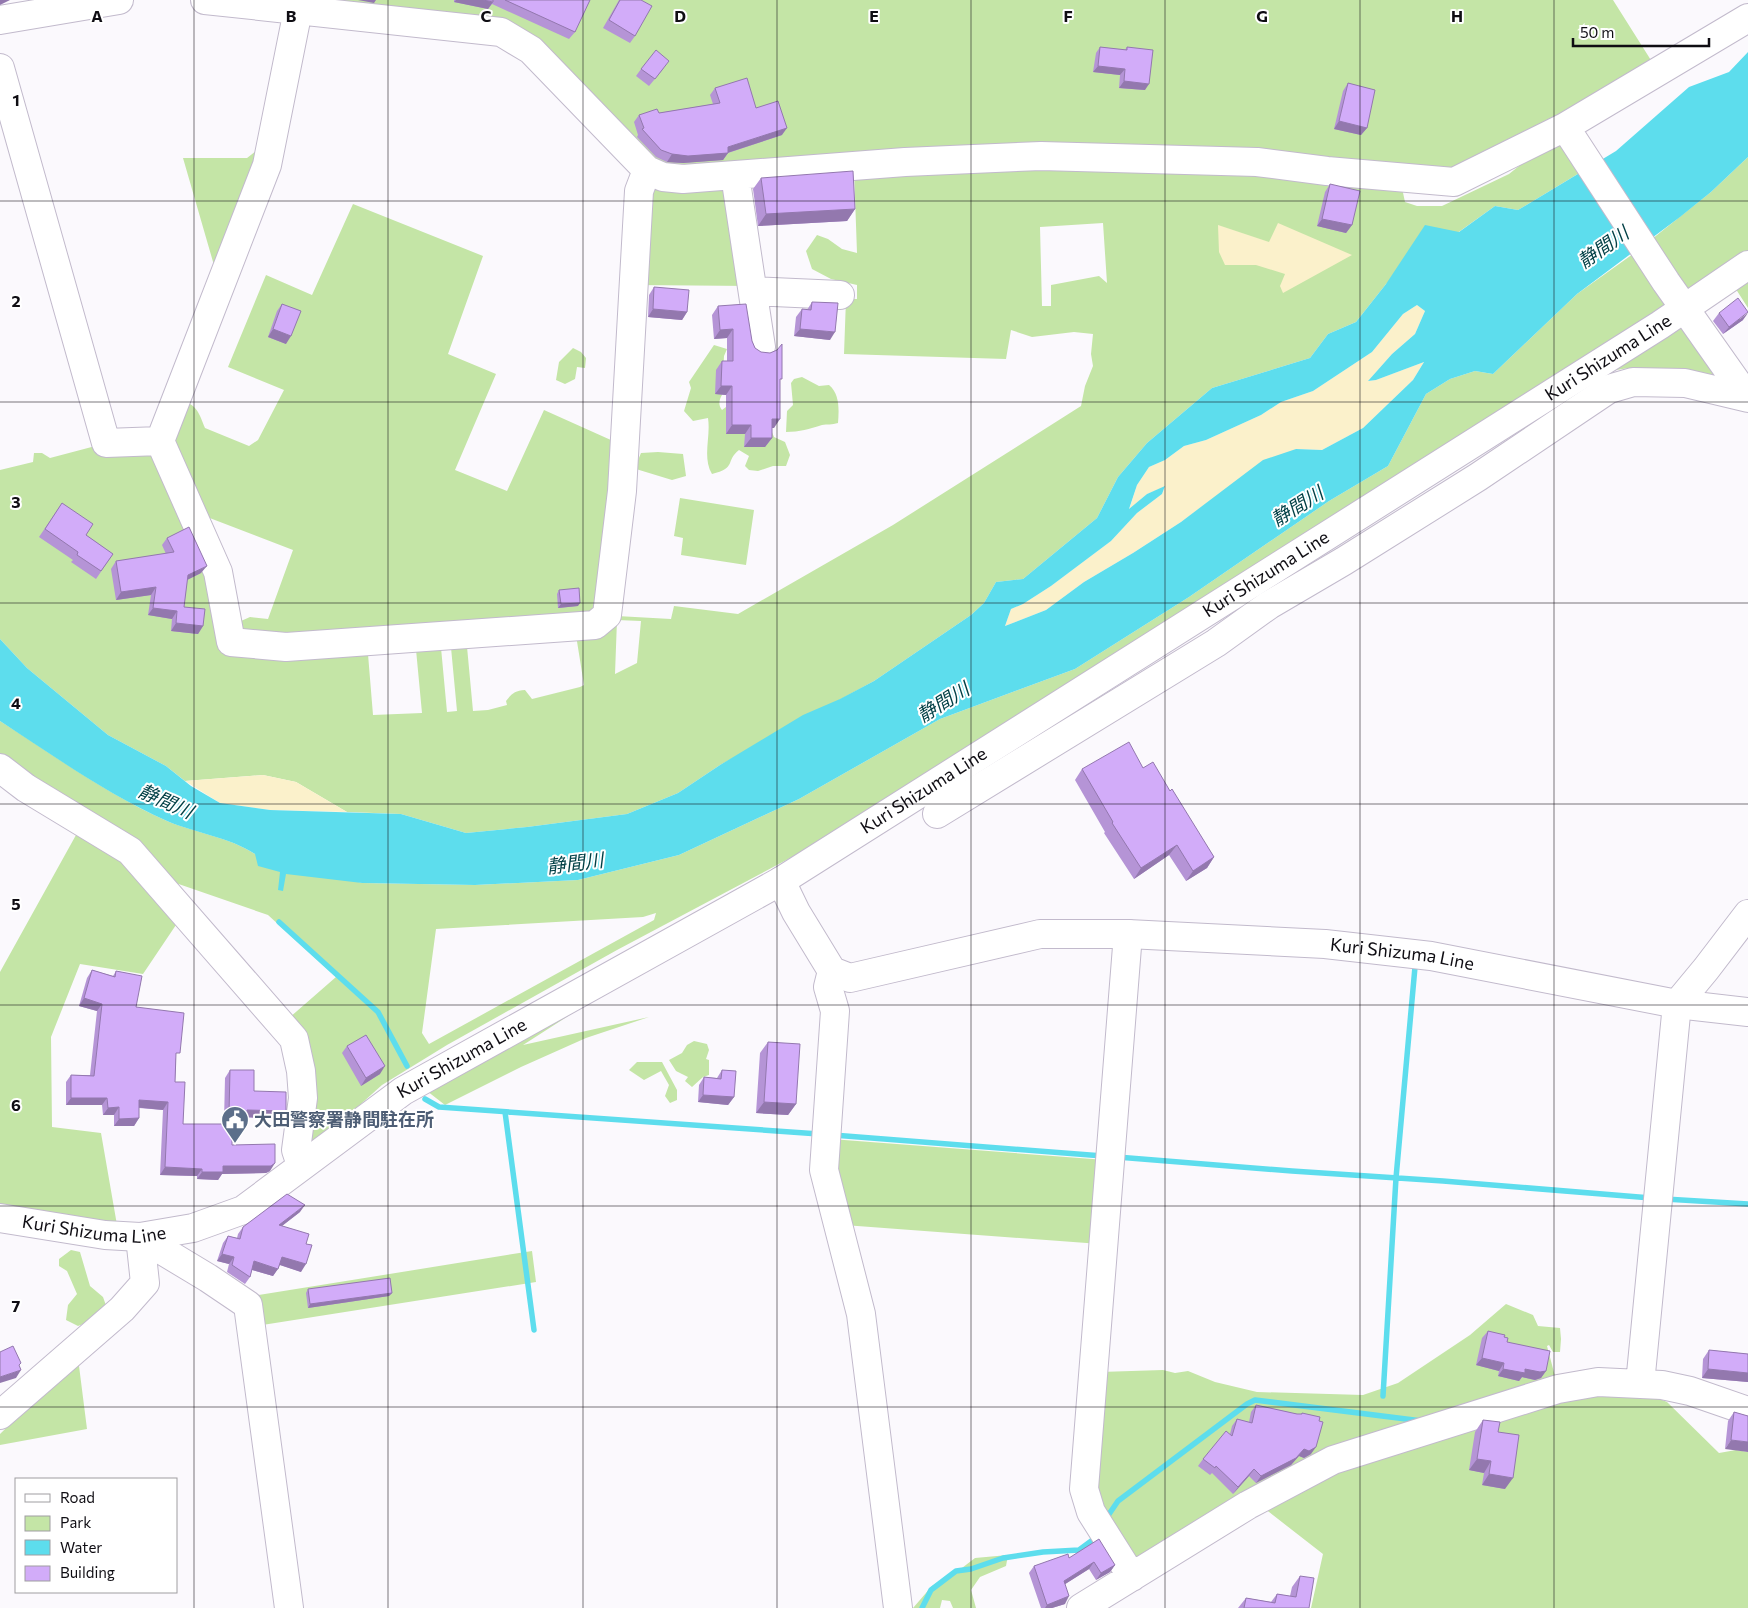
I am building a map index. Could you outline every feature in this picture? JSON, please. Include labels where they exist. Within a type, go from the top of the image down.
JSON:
[{"type":"street","points":[[0,20],[119,0]]},
{"type":"street","points":[[205,0],[501,32],[531,50],[647,170],[663,177],[683,179],[905,162],[1041,156],[1257,162],[1327,171],[1454,182],[1565,127],[1748,18]]},
{"type":"street","points":[[298,10],[267,165],[160,441],[218,572],[231,642],[286,647],[595,625],[607,615],[622,491],[639,191],[647,170]]},
{"type":"street","points":[[0,68],[106,443],[160,441]]},
{"type":"street","points":[[1565,127],[1666,282],[1748,398]]},
{"type":"street","points":[[735,175],[761,347]]},
{"type":"street","name":"Kuri Shizuma Line","points":[[0,1218],[106,1234],[140,1237],[193,1228],[243,1210],[403,1091],[782,881],[1684,308],[1748,265]]},
{"type":"street","points":[[753,291],[840,295]]},
{"type":"street","points":[[937,814],[1216,643],[1269,605],[1344,561],[1610,389],[1633,382],[1685,383],[1748,398]]},
{"type":"street","points":[[0,768],[26,788],[130,851],[294,1040],[302,1080],[303,1098],[296,1150],[301,1165]]},
{"type":"street","points":[[782,881],[796,912],[832,971],[828,987],[835,1011],[824,1170],[862,1314],[898,1608]]},
{"type":"street","points":[[1640,1384],[1677,1004],[1748,914]]},
{"type":"street","name":"Kuri Shizuma Line","points":[[832,971],[850,978],[1040,934],[1128,934],[1325,944],[1431,956],[1677,1004],[1748,1012]]},
{"type":"street","points":[[1128,934],[1084,1489],[1091,1512],[1132,1577]]},
{"type":"street","points":[[0,1415],[122,1309],[145,1283],[140,1237]]},
{"type":"street","points":[[140,1237],[208,1278],[248,1305],[289,1608]]},
{"type":"street","points":[[1081,1608],[1248,1505],[1333,1460],[1558,1389],[1598,1382],[1662,1385],[1690,1391],[1748,1411]]},
{"type":"green space","points":[[301,0],[1613,0],[1654,65],[1451,177],[1328,166],[663,174],[533,47]]},
{"type":"green space","points":[[1566,139],[1586,169],[1518,210],[1495,206],[1386,284],[1356,322],[1328,334],[1310,358],[1212,388],[1147,443],[1118,477],[1097,518],[1023,579],[996,582],[984,603],[971,615],[874,681],[720,765],[678,793],[627,814],[466,833],[401,814],[347,812],[296,782],[263,775],[185,781],[166,766],[108,735],[27,668],[0,639],[0,470],[33,462],[34,453],[42,453],[50,458],[103,444],[159,441],[230,643],[367,642],[373,715],[422,713],[415,639],[440,637],[447,712],[457,711],[450,637],[466,636],[473,711],[488,710],[507,705],[506,701],[508,698],[519,691],[525,690],[532,699],[580,687],[584,685],[575,629],[617,616],[671,619],[674,606],[738,614],[893,525],[1081,406],[1085,386],[1093,366],[1091,354],[1093,334],[1074,332],[1032,337],[1011,330],[1006,359],[844,354],[846,299],[857,299],[857,285],[831,279],[812,269],[806,251],[817,235],[828,239],[842,249],[857,253],[854,169],[1257,165],[1402,188],[1405,202],[1417,206],[1442,206],[1509,174],[1542,148]],"holes":[[[1103,223],[1107,283],[1099,276],[1051,285],[1051,306],[1042,306],[1040,227]],[[617,620],[641,621],[637,663],[615,674]]]},
{"type":"green space","points":[[266,143],[220,286],[183,158],[247,158]]},
{"type":"green space","points":[[1748,157],[1748,259],[1686,301],[1647,243],[1711,192]]},
{"type":"green space","points":[[648,173],[736,178],[752,286],[635,285]]},
{"type":"green space","points":[[353,204],[483,256],[448,354],[496,374],[455,470],[507,491],[544,410],[622,445],[606,614],[233,640],[241,621],[250,617],[268,619],[293,550],[194,512],[162,441],[183,400],[192,405],[197,411],[205,428],[249,446],[258,440],[284,390],[228,367],[266,275],[312,295]]},
{"type":"green space","points":[[1640,249],[1677,304],[920,785],[792,857],[617,950],[447,1045],[382,1085],[302,1157],[289,1018],[336,977],[268,915],[167,880],[0,763],[0,721],[102,787],[167,821],[234,843],[255,854],[362,883],[475,885],[578,880],[679,855],[799,799],[940,719],[1075,669],[1189,597],[1329,501],[1388,466],[1426,394],[1450,379],[1475,371],[1493,374],[1577,294]],"holes":[[[656,913],[654,920],[429,1044],[422,1033],[436,929],[643,917]]]},
{"type":"green space","points":[[1748,272],[1748,308],[1732,283]]},
{"type":"green space","points":[[1683,315],[1738,390],[1656,379],[1629,368],[1597,373]]},
{"type":"green space","points":[[714,345],[727,349],[724,356],[722,395],[719,402],[722,410],[730,404],[769,425],[774,437],[785,442],[790,455],[786,466],[773,466],[758,471],[749,470],[745,466],[749,456],[739,450],[732,458],[728,467],[712,474],[707,454],[708,418],[693,421],[684,411],[691,388],[689,382]]},
{"type":"green space","points":[[573,348],[581,352],[586,358],[585,368],[577,367],[575,379],[565,384],[556,380],[559,362]]},
{"type":"green space","points":[[802,377],[819,386],[829,385],[833,389],[838,402],[838,423],[786,432],[787,411],[793,405],[791,383],[794,379]]},
{"type":"green space","points":[[641,453],[683,454],[686,476],[672,480],[636,469]]},
{"type":"green space","points":[[680,498],[754,510],[746,565],[681,555],[683,538],[674,536]]},
{"type":"green space","points":[[81,826],[182,916],[143,974],[80,964],[51,1037],[52,1127],[101,1133],[117,1225],[0,1205],[0,972]]},
{"type":"green space","points":[[576,1011],[523,1045],[649,1017],[586,1038],[521,1067],[445,1105],[427,1091],[477,1060]]},
{"type":"green space","points":[[694,1041],[707,1044],[709,1050],[706,1059],[709,1060],[709,1075],[703,1077],[692,1087],[685,1081],[688,1077],[676,1071],[669,1060],[682,1053],[687,1045]]},
{"type":"green space","points":[[637,1062],[662,1062],[677,1090],[677,1100],[670,1103],[665,1096],[669,1085],[661,1071],[644,1080],[629,1070]]},
{"type":"green space","points":[[831,1139],[1106,1160],[1100,1244],[844,1225]]},
{"type":"green space","points":[[71,1250],[80,1252],[90,1286],[103,1297],[109,1314],[78,1326],[66,1320],[68,1305],[77,1294],[67,1271],[59,1266],[59,1259]]},
{"type":"green space","points":[[532,1251],[536,1282],[256,1326],[247,1297]]},
{"type":"green space","points":[[1506,1304],[1533,1315],[1538,1326],[1560,1328],[1560,1352],[1553,1352],[1549,1345],[1547,1346],[1556,1380],[1452,1417],[1136,1568],[1090,1501],[1100,1372],[1163,1370],[1175,1373],[1188,1371],[1215,1382],[1257,1392],[1363,1395],[1398,1383],[1470,1335]]},
{"type":"green space","points":[[78,1358],[87,1429],[0,1445],[0,1434]]},
{"type":"green space","points":[[1643,1392],[1667,1402],[1719,1453],[1736,1450],[1748,1452],[1748,1608],[1311,1608],[1323,1554],[1260,1505],[1354,1456],[1559,1398]]},
{"type":"green space","points":[[1008,1555],[1006,1566],[980,1577],[971,1590],[976,1608],[953,1608],[950,1601],[942,1600],[940,1608],[913,1608],[932,1586],[958,1571],[975,1558]]},
{"type":"sand","points":[[1278,223],[1352,255],[1283,293],[1280,286],[1285,274],[1256,265],[1225,265],[1219,252],[1218,225],[1269,242]]},
{"type":"sand","points":[[1417,305],[1425,311],[1415,334],[1392,354],[1368,381],[1376,380],[1424,362],[1413,380],[1363,428],[1322,450],[1296,449],[1218,495],[1181,522],[1084,582],[1046,610],[1005,626],[1011,609],[1023,604],[1051,586],[1111,541],[1137,513],[1162,494],[1165,487],[1147,494],[1129,510],[1137,485],[1149,467],[1165,460],[1184,446],[1206,440],[1261,415],[1281,402],[1313,391],[1372,352],[1403,314]]},
{"type":"sand","points":[[263,775],[296,782],[347,812],[270,810],[220,803],[185,781]]},
{"type":"water","name":"静間川","points":[[1748,52],[1748,157],[1711,192],[1680,217],[1577,294],[1493,374],[1475,371],[1450,379],[1426,394],[1388,466],[1329,501],[1189,597],[1075,669],[940,719],[799,799],[679,855],[578,880],[475,885],[362,883],[286,874],[283,891],[278,890],[280,872],[258,866],[255,854],[234,843],[178,825],[145,811],[82,774],[0,721],[0,639],[27,668],[108,735],[166,766],[191,786],[220,803],[270,810],[401,814],[466,833],[627,814],[678,793],[720,765],[803,715],[840,699],[874,681],[971,615],[984,603],[996,582],[1023,579],[1097,518],[1118,477],[1147,443],[1212,388],[1310,358],[1328,334],[1356,322],[1386,284],[1425,225],[1459,232],[1495,206],[1518,210],[1616,151],[1689,87],[1729,72]],"holes":[[[1417,305],[1425,311],[1415,334],[1392,354],[1368,381],[1376,380],[1424,362],[1413,380],[1363,428],[1322,450],[1296,449],[1263,460],[1181,522],[1084,582],[1046,610],[1005,626],[1011,609],[1023,604],[1051,586],[1111,541],[1137,513],[1162,494],[1165,486],[1147,494],[1129,509],[1137,485],[1149,467],[1165,460],[1184,446],[1206,440],[1261,415],[1281,402],[1313,391],[1372,352],[1403,314]]]},
{"type":"building","points":[[505,0],[590,0],[575,32]]},
{"type":"building","points":[[620,0],[641,0],[652,6],[635,36],[609,20]]},
{"type":"building","points":[[1100,47],[1127,50],[1127,47],[1153,50],[1149,84],[1124,81],[1125,69],[1098,66]]},
{"type":"building","points":[[656,50],[669,61],[655,79],[641,69]]},
{"type":"building","points":[[747,78],[756,108],[778,101],[787,128],[728,147],[728,153],[688,156],[672,154],[661,150],[642,129],[644,128],[639,115],[657,109],[659,113],[720,103],[715,88]]},
{"type":"building","points":[[1348,83],[1375,90],[1367,128],[1339,121]]},
{"type":"building","points":[[853,171],[855,209],[766,214],[761,178]]},
{"type":"building","points":[[1330,184],[1360,191],[1352,225],[1322,219]]},
{"type":"building","points":[[654,287],[689,290],[687,312],[653,309]]},
{"type":"building","points":[[1738,298],[1748,312],[1729,327],[1719,313]]},
{"type":"building","points":[[812,302],[838,303],[835,332],[800,329],[802,309],[811,310]]},
{"type":"building","points":[[282,304],[301,311],[291,336],[273,329]]},
{"type":"building","points":[[746,304],[752,341],[755,348],[761,352],[770,353],[777,350],[782,344],[780,419],[772,419],[772,438],[751,438],[751,425],[732,425],[732,386],[721,386],[722,361],[733,361],[733,329],[720,330],[718,306]]},
{"type":"building","points":[[62,503],[93,524],[86,535],[113,554],[101,571],[77,555],[78,552],[45,529]]},
{"type":"building","points":[[189,527],[207,566],[188,575],[184,607],[205,609],[203,626],[176,623],[177,611],[153,608],[156,587],[121,592],[116,561],[174,552],[167,538]]},
{"type":"building","points":[[579,588],[580,603],[561,604],[559,590]]},
{"type":"building","points":[[1129,742],[1143,768],[1153,762],[1214,857],[1193,871],[1177,845],[1141,868],[1112,823],[1082,769]]},
{"type":"building","points":[[92,970],[115,977],[116,971],[142,976],[136,1007],[184,1013],[180,1053],[176,1053],[175,1082],[185,1082],[183,1124],[232,1124],[232,1145],[275,1144],[275,1163],[271,1166],[223,1166],[223,1172],[202,1172],[202,1169],[165,1167],[168,1102],[139,1100],[139,1118],[119,1119],[119,1107],[108,1108],[107,1098],[71,1098],[71,1075],[94,1076],[102,1004],[84,998]]},
{"type":"building","points":[[366,1035],[385,1066],[366,1078],[347,1046]]},
{"type":"building","points":[[768,1042],[800,1044],[796,1104],[764,1102]]},
{"type":"building","points":[[230,1070],[254,1070],[254,1091],[286,1092],[286,1111],[247,1110],[247,1114],[229,1113]]},
{"type":"building","points":[[722,1070],[736,1071],[734,1097],[703,1095],[704,1077],[721,1079]]},
{"type":"building","points":[[287,1194],[305,1205],[279,1225],[309,1234],[306,1244],[312,1245],[306,1264],[282,1257],[278,1269],[254,1261],[250,1277],[232,1265],[234,1257],[222,1254],[228,1236],[240,1239],[243,1227]]},
{"type":"building","points":[[390,1278],[392,1293],[310,1304],[308,1289]]},
{"type":"building","points":[[1488,1331],[1505,1335],[1504,1337],[1508,1338],[1507,1342],[1550,1351],[1546,1371],[1540,1372],[1525,1369],[1525,1373],[1503,1369],[1504,1363],[1482,1358]]},
{"type":"building","points":[[13,1346],[21,1363],[19,1365],[21,1370],[0,1377],[0,1352]]},
{"type":"building","points":[[1709,1350],[1748,1354],[1748,1373],[1708,1369]]},
{"type":"building","points":[[1256,1405],[1320,1417],[1319,1421],[1323,1422],[1316,1447],[1309,1451],[1304,1449],[1296,1458],[1261,1476],[1254,1469],[1238,1487],[1216,1466],[1215,1468],[1203,1459],[1226,1431],[1232,1436],[1237,1419],[1252,1423]]},
{"type":"building","points":[[1734,1412],[1748,1416],[1748,1442],[1731,1440]]},
{"type":"building","points":[[1483,1420],[1500,1422],[1498,1432],[1519,1435],[1513,1478],[1489,1474],[1491,1461],[1477,1459]]},
{"type":"building","points":[[1099,1539],[1115,1565],[1101,1573],[1094,1562],[1064,1581],[1069,1596],[1047,1605],[1034,1566],[1068,1554],[1069,1558]]},
{"type":"building","points":[[1300,1576],[1314,1578],[1309,1608],[1244,1608],[1246,1598],[1275,1603],[1277,1594],[1296,1597]]},
{"type":"waterway","points":[[279,922],[378,1012],[407,1066]]},
{"type":"waterway","points":[[1383,1396],[1396,1178],[1415,967]]},
{"type":"waterway","points":[[425,1099],[439,1107],[819,1134]]},
{"type":"waterway","points":[[505,1112],[534,1330]]},
{"type":"waterway","points":[[833,1135],[1103,1156]]},
{"type":"waterway","points":[[1117,1157],[1651,1198]]},
{"type":"waterway","points":[[1665,1199],[1748,1204]]},
{"type":"waterway","points":[[1105,1520],[1118,1501],[1247,1404],[1255,1400],[1422,1421]]},
{"type":"waterway","points":[[922,1608],[931,1590],[956,1571],[971,1569],[1003,1558],[1043,1552],[1079,1550],[1098,1536]]},
{"type":"place","name":"大田警察署静間駐在所","points":[[235,1144]]}]
